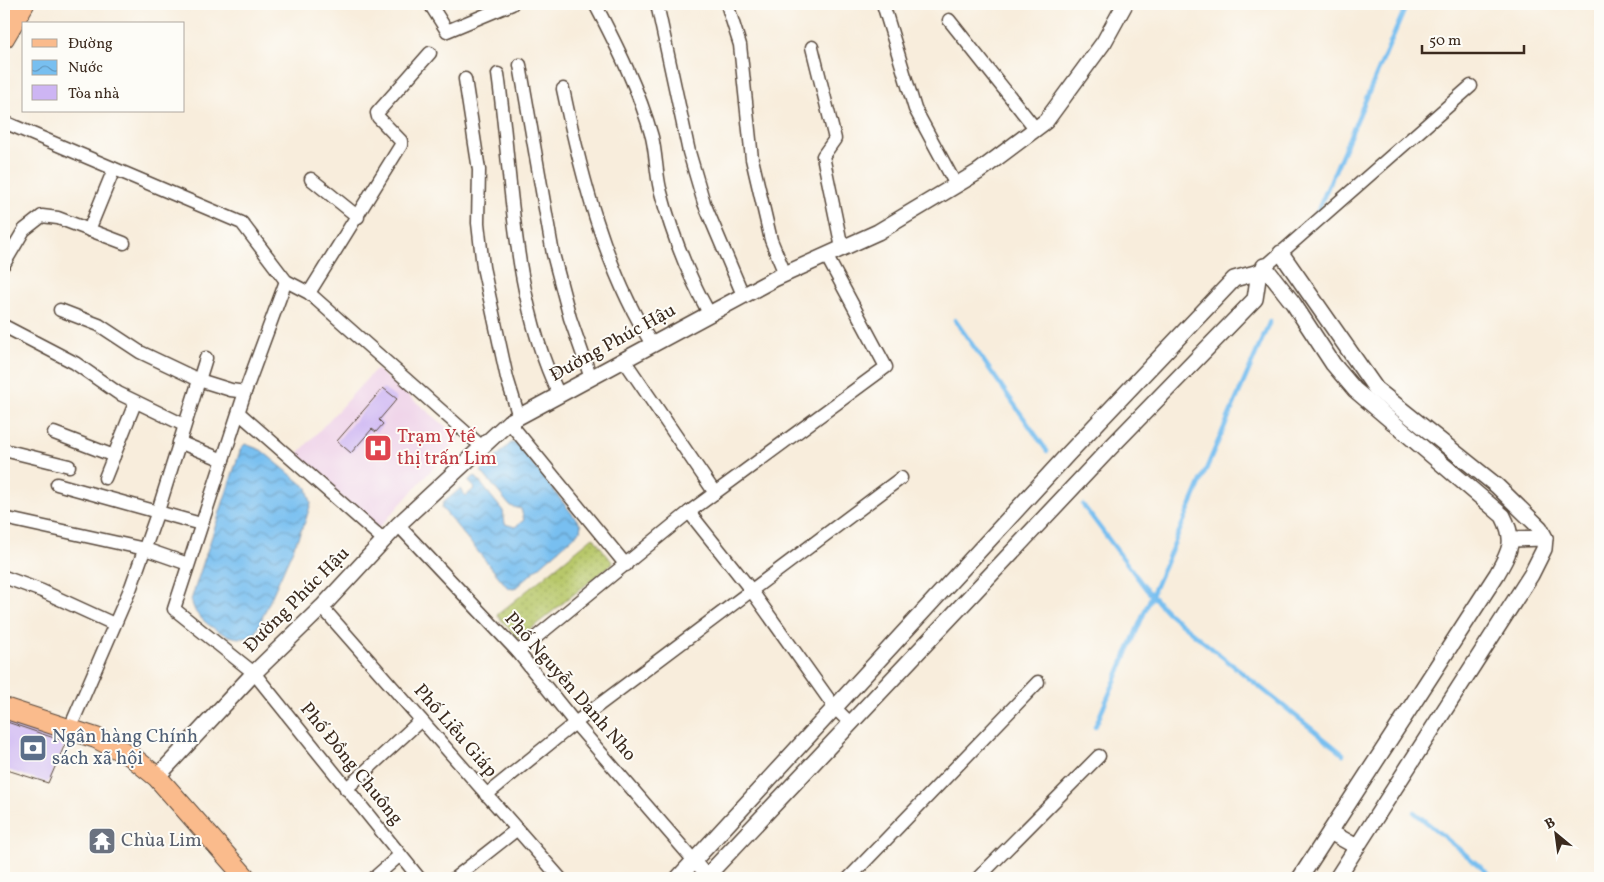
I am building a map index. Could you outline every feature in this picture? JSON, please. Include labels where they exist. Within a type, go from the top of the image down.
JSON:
[{"type":"main road","points":[[4,38],[24,4]]},
{"type":"main road","points":[[4,708],[96,738],[131,756],[157,777],[246,878]]},
{"type":"street","points":[[430,4],[447,30],[512,4]]},
{"type":"street","points":[[595,4],[621,53],[652,135],[660,188],[668,214],[695,287],[709,313]]},
{"type":"street","points":[[656,4],[689,152],[704,203],[744,295]]},
{"type":"street","points":[[727,4],[740,45],[752,159],[771,240],[785,274]]},
{"type":"street","points":[[883,4],[915,109],[956,185]]},
{"type":"street","name":"Đường Phúc Hậu","points":[[157,777],[254,673],[322,607],[398,525],[481,446],[514,419],[744,295],[785,274],[878,232],[978,172],[1046,121],[1104,42],[1125,4]]},
{"type":"street","points":[[949,20],[1035,128]]},
{"type":"street","points":[[812,47],[834,139],[823,156],[842,248]]},
{"type":"street","points":[[309,293],[401,145],[398,138],[380,120],[377,113],[430,53]]},
{"type":"street","points":[[520,65],[553,254],[570,318],[591,378]]},
{"type":"street","points":[[498,74],[508,145],[516,252],[537,332],[551,378],[559,395]]},
{"type":"street","points":[[465,79],[479,170],[478,223],[483,266],[514,419],[626,565]]},
{"type":"street","points":[[678,878],[956,575],[1234,279],[1262,269],[1470,86]]},
{"type":"street","points":[[564,89],[577,157],[608,250],[624,292],[652,344]]},
{"type":"street","points":[[377,134],[380,120]]},
{"type":"street","points":[[4,122],[242,223],[286,281],[309,293],[481,446]]},
{"type":"street","points":[[89,230],[114,169]]},
{"type":"street","points":[[311,179],[358,217]]},
{"type":"street","points":[[4,264],[24,230],[42,216],[58,218],[124,243]]},
{"type":"street","points":[[1281,253],[1376,389],[1498,486],[1529,515],[1540,528],[1545,538],[1542,554],[1530,575],[1337,878]]},
{"type":"street","points":[[518,652],[689,512],[886,367],[826,255]]},
{"type":"street","points":[[1262,269],[1293,303],[1333,364],[1354,390],[1503,516],[1510,530],[1511,539],[1506,558],[1497,574],[1300,878]]},
{"type":"street","points":[[707,878],[973,592],[1255,299],[1262,269]]},
{"type":"street","points":[[4,518],[145,549],[188,564],[245,392],[286,281]]},
{"type":"street","points":[[60,310],[99,325],[140,352],[199,380],[245,392]]},
{"type":"street","points":[[4,326],[75,362],[118,393],[184,425]]},
{"type":"street","points":[[69,730],[145,549],[206,358]]},
{"type":"street","points":[[624,360],[715,493]]},
{"type":"street","points":[[105,478],[135,402]]},
{"type":"street","points":[[239,413],[384,540]]},
{"type":"street","points":[[54,433],[114,456]]},
{"type":"street","points":[[179,442],[223,460]]},
{"type":"street","points":[[4,450],[69,466]]},
{"type":"street","points":[[486,795],[575,723],[901,478]]},
{"type":"street","points":[[57,484],[201,524]]},
{"type":"street","points":[[689,512],[751,590],[835,708],[850,723]]},
{"type":"street","name":"Phố Nguyễn Danh Nho","points":[[398,525],[518,652],[575,723],[695,860],[707,878]]},
{"type":"street","points":[[1511,539],[1545,538]]},
{"type":"street","name":"Phố Đồng Chuông","points":[[188,564],[174,610],[254,673],[419,878]]},
{"type":"street","points":[[956,575],[973,592]]},
{"type":"street","points":[[4,577],[42,591],[114,624]]},
{"type":"street","name":"Phố Liễu Giáp","points":[[322,607],[560,878]]},
{"type":"street","points":[[850,878],[1038,682]]},
{"type":"street","points":[[346,789],[421,720]]},
{"type":"street","points":[[978,878],[1099,756]]},
{"type":"street","points":[[454,878],[516,830]]},
{"type":"street","points":[[1330,832],[1357,847]]},
{"type":"street","points":[[374,878],[400,855]]},
{"type":"shaded area","name":"Trạm Y tế thị trấn Lim","points":[[376,369],[460,438],[378,529],[295,457]]},
{"type":"green space","points":[[593,537],[613,563],[518,639],[497,615]]},
{"type":"water","points":[[511,443],[516,443],[581,525],[580,531],[514,589],[508,588],[442,508],[443,503],[460,489],[466,496],[475,488],[468,481],[475,476],[503,511],[505,524],[515,527],[524,520],[521,509],[510,506],[481,471]]},
{"type":"water","points":[[245,444],[261,450],[307,488],[311,503],[305,522],[255,634],[241,638],[225,634],[210,626],[197,613],[191,600],[241,448]]},
{"type":"building","points":[[383,388],[397,399],[379,420],[383,424],[376,432],[372,429],[351,453],[337,441]]},
{"type":"building","name":"Ngân hàng Chính sách xã hội","points":[[4,721],[66,742],[48,783],[4,769]]},
{"type":"waterway","points":[[1315,217],[1407,4]]},
{"type":"waterway","points":[[955,320],[1047,451]]},
{"type":"waterway","points":[[1095,727],[1270,321]]},
{"type":"waterway","points":[[1083,505],[1146,589],[1168,613],[1343,754]]},
{"type":"waterway","points":[[1414,812],[1494,878]]},
{"type":"place","name":"Trạm Y tế thị trấn Lim","points":[[378,448]]},
{"type":"place","name":"Ngân hàng Chính sách xã hội","points":[[33,748]]},
{"type":"place","name":"Chùa Lim","points":[[102,841]]}]
